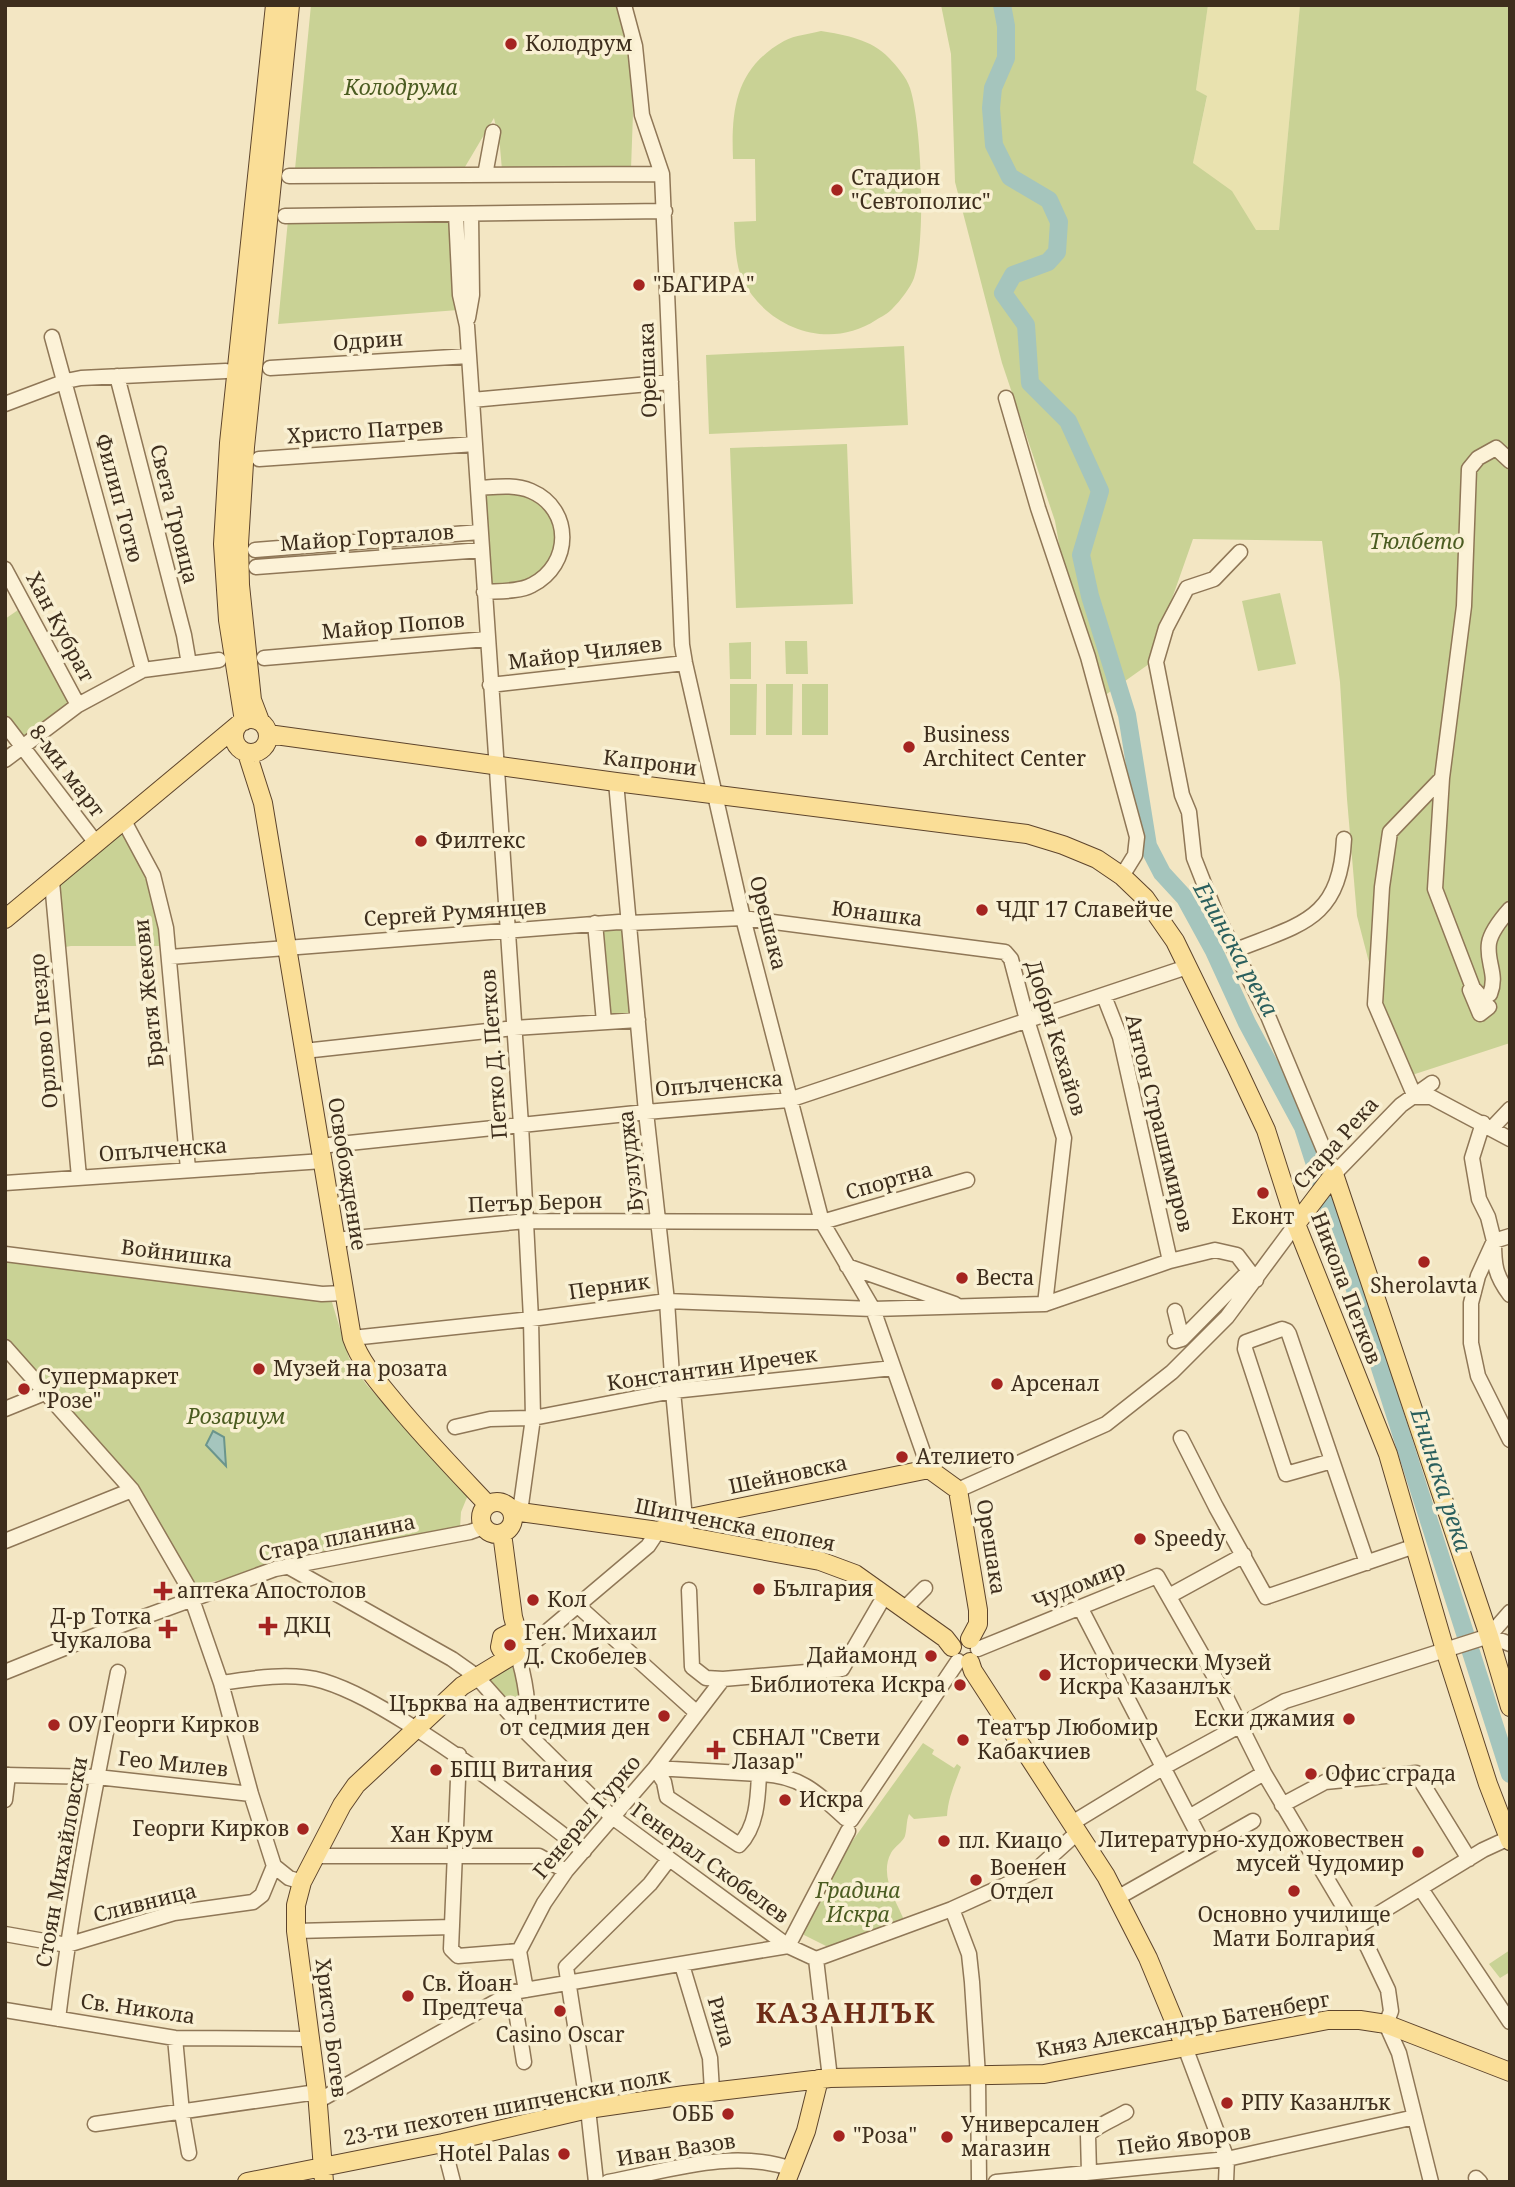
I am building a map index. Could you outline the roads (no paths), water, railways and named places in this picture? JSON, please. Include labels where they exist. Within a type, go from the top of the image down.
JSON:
[{"type":"main road","points":[[251,736],[228,620],[223,544],[229,443],[275,5]]},
{"type":"main road","points":[[251,736],[252,700],[240,585],[239,544],[245,447],[290,5]]},
{"type":"main road","points":[[5,919],[194,762],[251,736]]},
{"type":"main road","name":"Капрони","points":[[194,762],[251,736],[1027,834]]},
{"type":"main road","name":"Освобождение","points":[[251,736],[352,1338],[361,1359],[376,1380],[488,1506]]},
{"type":"main road","name":"Никола Петков","points":[[1027,834],[1097,859],[1122,876],[1145,898],[1175,941],[1266,1130],[1388,1454],[1488,1784],[1509,1839]]},
{"type":"main road","name":"Никола Петков","points":[[1332,1178],[1484,1638],[1510,1707]]},
{"type":"main road","name":"Стара Река","points":[[1301,1217],[1332,1178]]},
{"type":"main road","name":"Орешака","points":[[929,1469],[958,1490],[978,1610],[978,1624],[966,1651]]},
{"type":"main road","name":"Шейновска","points":[[659,1531],[686,1528],[929,1469]]},
{"type":"main road","points":[[479,1674],[513,1644],[511,1520],[501,1503],[488,1506],[481,1518],[484,1527],[492,1533],[511,1520]]},
{"type":"main road","name":"Шипченска епопея","points":[[511,1520],[568,1518],[659,1531]]},
{"type":"main road","name":"Шипченска епопея","points":[[686,1528],[820,1561],[855,1574],[966,1651],[974,1671],[1106,1876],[1147,1958],[1185,2047]]},
{"type":"main road","name":"Христо Ботев","points":[[324,2174],[296,1931],[296,1905],[304,1877],[342,1805],[356,1785],[462,1686],[479,1674]]},
{"type":"main road","name":"Княз Александър Батенберг","points":[[825,2078],[1044,2074],[1328,2020],[1360,2020],[1386,2024],[1510,2072]]},
{"type":"main road","name":"Княз Александър Батенберг","points":[[1386,2024],[1418,2045],[1510,2083]]},
{"type":"main road","points":[[789,2176],[825,2078]]},
{"type":"main road","name":"23-ти пехотен шипченски полк","points":[[247,2182],[324,2174],[588,2109],[825,2078]]},
{"type":"street","name":"Орешака","points":[[624,5],[635,46],[642,115],[662,174],[682,645],[685,663],[743,918],[822,1222],[873,1309],[929,1469]]},
{"type":"street","points":[[485,175],[493,132]]},
{"type":"street","points":[[289,176],[662,174]]},
{"type":"street","points":[[285,216],[665,211]]},
{"type":"street","name":"Петко Д. Петков","points":[[456,214],[460,295],[467,327],[478,488],[521,1125],[531,1319],[533,1418],[511,1520]]},
{"type":"street","name":"Петко Д. Петков","points":[[467,327],[472,295],[471,214]]},
{"type":"street","name":"Филип Тотю","points":[[52,337],[143,670]]},
{"type":"street","name":"Одрин","points":[[270,369],[469,356]]},
{"type":"street","points":[[5,404],[66,381],[117,376],[226,372]]},
{"type":"street","name":"Света Троица","points":[[117,376],[184,635],[188,664]]},
{"type":"street","points":[[472,400],[671,382]]},
{"type":"street","points":[[1006,398],[1038,508],[1088,657],[1137,837],[1135,855],[1122,876]]},
{"type":"street","name":"Христо Патрев","points":[[258,459],[475,444]]},
{"type":"street","points":[[1510,461],[1496,448],[1478,458],[1469,469],[1464,606],[1442,778],[1435,889],[1473,988],[1482,998],[1490,994],[1494,982],[1489,943],[1500,920],[1510,909]]},
{"type":"street","points":[[478,488],[515,486],[536,494],[558,513],[562,533],[558,559],[541,580],[525,588],[484,592]]},
{"type":"street","name":"Майор Горталов","points":[[255,550],[480,532]]},
{"type":"street","name":"Майор Горталов","points":[[256,567],[482,550]]},
{"type":"street","points":[[1240,552],[1214,579],[1187,588],[1166,628],[1156,662],[1182,795],[1189,812],[1194,858],[1216,914],[1268,1016],[1332,1178]]},
{"type":"street","name":"Хан Кубрат","points":[[5,569],[78,705]]},
{"type":"street","name":"Майор Попов","points":[[264,658],[487,639]]},
{"type":"street","points":[[5,760],[78,705],[143,670],[219,660]]},
{"type":"street","name":"Майор Чиляев","points":[[490,685],[685,663]]},
{"type":"street","name":"8-ми март","points":[[5,724],[96,843]]},
{"type":"street","points":[[1415,1097],[1375,1004],[1382,887],[1390,832],[1442,778]]},
{"type":"street","name":"Бузлуджа","points":[[615,782],[667,1301],[686,1528]]},
{"type":"street","name":"Братя Жекови","points":[[124,821],[153,876],[166,928],[188,1169]]},
{"type":"street","points":[[1236,950],[1313,918],[1331,897],[1337,885],[1343,866],[1345,839]]},
{"type":"street","name":"Орлово Гнездо","points":[[52,882],[79,1177]]},
{"type":"street","name":"Сергей Румянцев","points":[[170,957],[595,923],[743,918]]},
{"type":"street","name":"Юнашка","points":[[743,918],[1005,953]]},
{"type":"street","points":[[595,923],[604,1022]]},
{"type":"street","name":"Добри Кехайов","points":[[1005,953],[1011,958],[1027,1020],[1064,1138],[1045,1304]]},
{"type":"street","points":[[1463,960],[1467,982],[1480,1014],[1489,1007]]},
{"type":"street","name":"Опълченска","points":[[5,1183],[188,1169],[521,1125],[789,1100],[1186,967]]},
{"type":"street","name":"Антон Страшимиров","points":[[1104,996],[1120,1037],[1170,1261]]},
{"type":"street","points":[[304,1051],[514,1028],[638,1020]]},
{"type":"street","points":[[1415,1097],[1429,1079]]},
{"type":"street","points":[[1415,1097],[1431,1097],[1510,1139]]},
{"type":"street","name":"Стара Река","points":[[1332,1178],[1401,1105],[1415,1097]]},
{"type":"street","points":[[1510,1109],[1488,1125],[1472,1158],[1479,1199],[1488,1217],[1494,1241],[1494,1264],[1498,1280],[1510,1295]]},
{"type":"street","name":"Спортна","points":[[822,1222],[967,1180]]},
{"type":"street","points":[[958,1490],[1106,1424],[1172,1372],[1227,1317],[1253,1276],[1301,1217]]},
{"type":"street","name":"Петър Берон","points":[[335,1240],[526,1221],[822,1222]]},
{"type":"street","points":[[1510,1236],[1494,1241],[1478,1276],[1471,1303],[1471,1343],[1478,1376],[1510,1440]]},
{"type":"street","name":"Перник","points":[[352,1338],[667,1301],[873,1309],[1045,1304],[1170,1261],[1215,1250],[1237,1255],[1253,1276]]},
{"type":"street","name":"Войнишка","points":[[5,1254],[322,1294],[344,1293]]},
{"type":"street","points":[[847,1266],[963,1306]]},
{"type":"street","points":[[1175,1311],[1179,1340],[1253,1276]]},
{"type":"street","points":[[1332,1461],[1286,1474],[1245,1349],[1246,1342],[1282,1329],[1287,1331],[1332,1461],[1367,1563]]},
{"type":"street","points":[[5,1347],[132,1490],[187,1585],[221,1683],[274,1866],[289,1878],[304,1877]]},
{"type":"street","name":"Константин Иречек","points":[[454,1427],[490,1419],[533,1418],[673,1391],[893,1368]]},
{"type":"street","points":[[5,1409],[47,1392]]},
{"type":"street","points":[[1181,1438],[1266,1597],[1415,1546]]},
{"type":"street","points":[[5,1541],[132,1490]]},
{"type":"street","name":"Стара планина","points":[[5,1672],[192,1599],[287,1566],[470,1532],[484,1527]]},
{"type":"street","points":[[528,1727],[513,1644],[543,1633],[648,1546],[659,1531]]},
{"type":"street","points":[[1244,1555],[1169,1596],[1264,1773],[1368,1948],[1388,1990],[1391,2011],[1386,2024],[1399,2053],[1431,2182]]},
{"type":"street","name":"Генерал Скобелев","points":[[287,1566],[479,1674],[611,1816],[788,1946],[816,1959]]},
{"type":"street","name":"Чудомир","points":[[966,1651],[1157,1576],[1169,1596]]},
{"type":"street","points":[[904,1609],[925,1588]]},
{"type":"street","points":[[688,1590],[692,1667],[706,1678],[723,1679],[842,1669],[885,1595]]},
{"type":"street","points":[[577,1605],[697,1713]]},
{"type":"street","points":[[1080,1607],[1205,1848]]},
{"type":"street","points":[[825,2078],[816,1959],[952,1909],[1035,1871],[1075,1827],[1164,1767],[1240,1724],[1298,1696],[1484,1638],[1510,1612]]},
{"type":"street","points":[[1484,1638],[1510,1644]]},
{"type":"street","points":[[95,2124],[317,2096],[520,1991],[788,1946],[848,1823],[966,1651]]},
{"type":"street","name":"Стоян Михайловски","points":[[58,2019],[67,1945],[118,1672]]},
{"type":"street","points":[[221,1683],[283,1678],[322,1681],[373,1702],[459,1755],[584,1851]]},
{"type":"street","name":"Генерал Гурко","points":[[519,1951],[544,1902],[566,1871],[655,1768],[723,1679]]},
{"type":"street","points":[[459,1755],[451,1949],[458,1956],[519,1951],[524,2062]]},
{"type":"street","points":[[655,1768],[779,1774],[817,1791],[848,1823]]},
{"type":"street","points":[[655,1768],[664,1782],[667,1797],[739,1846],[747,1838],[753,1823],[759,1774]]},
{"type":"street","points":[[1189,1817],[1264,1773]]},
{"type":"street","points":[[1282,1805],[1325,1782],[1416,1773],[1469,1859]]},
{"type":"street","points":[[5,1800],[6,1775]]},
{"type":"street","name":"Гео Милев","points":[[6,1775],[97,1777],[251,1794]]},
{"type":"street","points":[[1117,1898],[1253,1821]]},
{"type":"street","points":[[1355,1928],[1469,1859],[1509,1839]]},
{"type":"street","name":"Хан Крум","points":[[315,1856],[539,1856],[566,1871]]},
{"type":"street","points":[[596,2182],[588,2109],[566,1966],[650,1884],[669,1859]]},
{"type":"street","name":"Сливница","points":[[5,1934],[67,1945],[174,1913],[253,1902],[262,1895],[274,1866]]},
{"type":"street","points":[[1421,1889],[1510,2022]]},
{"type":"street","points":[[952,1909],[968,1954],[978,2076],[979,2182]]},
{"type":"street","points":[[296,1931],[452,1927]]},
{"type":"street","name":"Рила","points":[[682,1965],[710,2058],[712,2091]]},
{"type":"street","name":"Св. Никола","points":[[5,2010],[175,2038],[309,2039]]},
{"type":"street","points":[[175,2038],[189,2154]]},
{"type":"street","points":[[1185,2047],[1227,2160],[1226,2182]]},
{"type":"street","points":[[1089,2173],[1088,2135],[1126,2112]]},
{"type":"street","name":"Пейо Яворов","points":[[996,2182],[1071,2178],[1089,2173],[1227,2160],[1415,2117]]},
{"type":"street","points":[[443,2143],[453,2182]]},
{"type":"street","name":"Иван Вазов","points":[[608,2182],[706,2162],[746,2159],[773,2163],[789,2176]]},
{"type":"water","points":[[213,1431],[224,1437],[226,1466],[206,1445]]},
{"type":"waterway","name":"Енинска река","points":[[1002,5],[1006,26],[1006,58],[993,88],[991,108],[994,145],[1010,177],[1049,200],[1059,222],[1057,252],[1048,262],[1013,275],[1003,293],[1026,325],[1030,383],[1068,421],[1100,491],[1081,555],[1090,596],[1127,715],[1148,846],[1162,873],[1185,898],[1214,951],[1247,1023],[1303,1127],[1510,1774]]},
{"type":"place","name":"Колодрум","points":[[511,44]]},
{"type":"place","name":"Стадион \"Севтополис\"","points":[[837,190]]},
{"type":"place","name":"\"БАГИРА\"","points":[[639,285]]},
{"type":"place","name":"Business Architect Center","points":[[909,747]]},
{"type":"place","name":"Филтекс","points":[[421,841]]},
{"type":"place","name":"ЧДГ 17 Славейче","points":[[982,910]]},
{"type":"place","name":"Еконт","points":[[1263,1193]]},
{"type":"place","name":"Sherolavta","points":[[1424,1262]]},
{"type":"place","name":"Веста","points":[[962,1278]]},
{"type":"place","name":"Музей на розата","points":[[259,1369]]},
{"type":"place","name":"Арсенал","points":[[997,1384]]},
{"type":"place","name":"Супермаркет \"Розе\"","points":[[24,1389]]},
{"type":"place","name":"Ателието","points":[[902,1457]]},
{"type":"place","name":"Speedy","points":[[1140,1539]]},
{"type":"place","name":"България","points":[[759,1589]]},
{"type":"place","name":"аптека Апостолов","points":[[163,1591]]},
{"type":"place","name":"Кол","points":[[533,1600]]},
{"type":"place","name":"ДКЦ","points":[[268,1626]]},
{"type":"place","name":"Д-р Тотка Чукалова","points":[[168,1629]]},
{"type":"place","name":"Ген. Михаил Д. Скобелев","points":[[510,1645]]},
{"type":"place","name":"Дайамонд","points":[[931,1656]]},
{"type":"place","name":"Исторически Музей Искра Казанлък","points":[[1045,1675]]},
{"type":"place","name":"Библиотека Искра","points":[[960,1685]]},
{"type":"place","name":"Църква на адвентистите от седмия ден","points":[[664,1716]]},
{"type":"place","name":"Ески джамия","points":[[1349,1719]]},
{"type":"place","name":"ОУ Георги Кирков","points":[[54,1725]]},
{"type":"place","name":"Театър Любомир Кабакчиев","points":[[963,1740]]},
{"type":"place","name":"СБНАЛ \"Свeти Лазар\"","points":[[716,1750]]},
{"type":"place","name":"БПЦ Витания","points":[[436,1770]]},
{"type":"place","name":"Офис сграда","points":[[1311,1774]]},
{"type":"place","name":"Искра","points":[[785,1800]]},
{"type":"place","name":"Георги Кирков","points":[[303,1829]]},
{"type":"place","name":"пл. Киацо","points":[[944,1841]]},
{"type":"place","name":"Литературно-художовествен мусей Чудомир","points":[[1418,1852]]},
{"type":"place","name":"Военен Отдел","points":[[976,1880]]},
{"type":"place","name":"Основно училище Мати Болгария","points":[[1294,1891]]},
{"type":"place","name":"Св. Йоан Предтеча","points":[[408,1996]]},
{"type":"place","name":"Casino Oscar","points":[[560,2011]]},
{"type":"place","name":"РПУ Казанлък","points":[[1227,2103]]},
{"type":"place","name":"ОББ","points":[[728,2114]]},
{"type":"place","name":"\"Роза\"","points":[[839,2136]]},
{"type":"place","name":"Универсален магазин","points":[[947,2137]]},
{"type":"place","name":"Hotel Palas","points":[[564,2154]]},
{"type":"district","name":"КАЗАНЛЪК","points":[[846,2013]]},
{"type":"park label","name":"Колодрума","points":[[401,88]]},
{"type":"park label","name":"Тюлбето","points":[[1417,542]]},
{"type":"park label","name":"Розариум","points":[[236,1417]]},
{"type":"park label","name":"Градина Искра","points":[[858,1903]]}]
